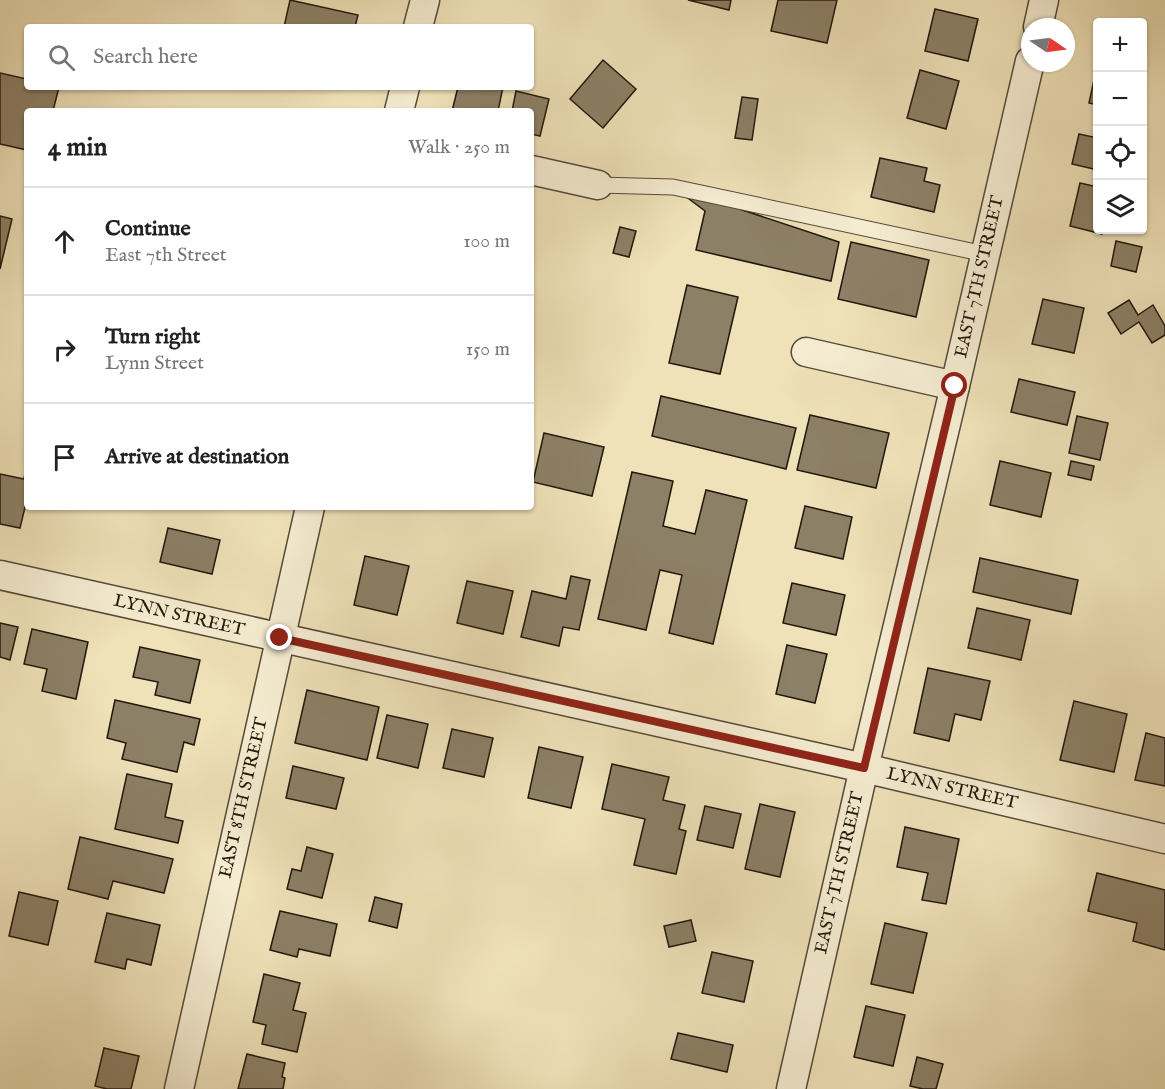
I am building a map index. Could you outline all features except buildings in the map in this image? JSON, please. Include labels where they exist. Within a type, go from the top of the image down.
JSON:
[{"type":"street","points":[[419,24],[425,0]]},
{"type":"street","points":[[1040,18],[1044,0]]},
{"type":"street","name":"EAST 7TH STREET","points":[[791,1089],[1027,72]]},
{"type":"street","points":[[400,108],[404,90]]},
{"type":"street","points":[[534,171],[598,185]]},
{"type":"street","points":[[806,352],[955,386]]},
{"type":"street","name":"EAST 8TH STREET","points":[[179,1089],[309,510]]},
{"type":"street","name":"LYNN STREET","points":[[0,575],[864,768],[1165,839]]},
{"type":"lane","points":[[598,185],[673,187],[985,254]]},
{"type":"route","points":[[280,638],[864,768],[955,386]]}]
